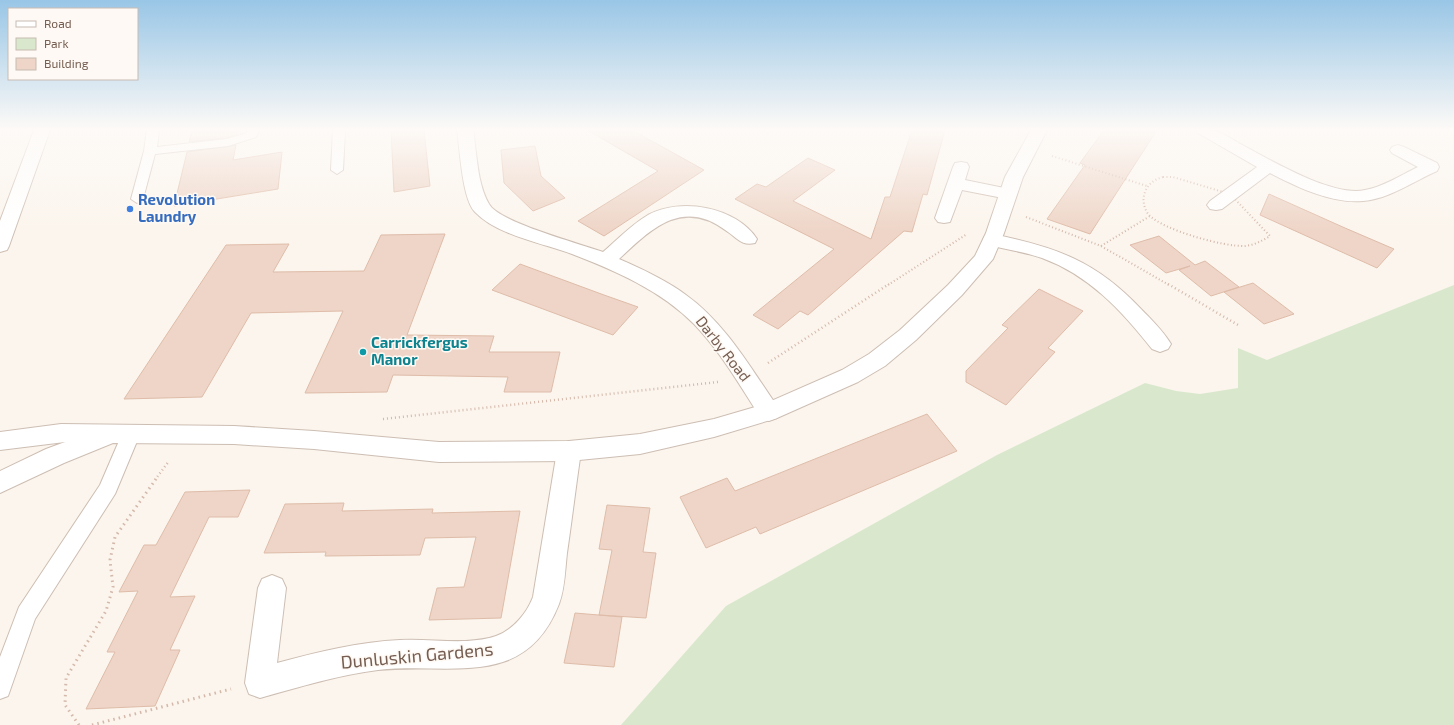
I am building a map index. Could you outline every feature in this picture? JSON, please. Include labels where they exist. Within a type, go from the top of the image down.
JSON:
[{"type":"street","points":[[0,246],[30,164]]},
{"type":"street","name":"Darby Road","points":[[468,164],[481,208],[497,221],[643,276],[691,310],[713,332],[746,377],[769,412]]},
{"type":"street","points":[[0,441],[61,433],[272,436],[446,452],[569,450],[619,447],[702,432],[769,412],[850,376],[877,360],[893,348],[977,267],[992,240],[1014,177],[1021,164]]},
{"type":"street","points":[[1265,164],[1327,192],[1342,196],[1357,197],[1369,195],[1431,167],[1425,164]]},
{"type":"street","points":[[1216,205],[1269,166]]},
{"type":"street","points":[[944,218],[958,175],[1003,207]]},
{"type":"street","points":[[605,261],[654,219],[678,213],[698,212],[713,215],[733,226],[748,239]]},
{"type":"street","points":[[992,240],[1050,254],[1083,270],[1113,293],[1137,316],[1160,344]]},
{"type":"street","points":[[0,483],[55,456],[122,434]]},
{"type":"street","name":"Dunluskin Gardens","points":[[260,683],[329,664],[358,658],[400,654],[482,653],[505,647],[521,637],[539,617],[547,597],[569,450]]},
{"type":"street","points":[[260,683],[272,588]]},
{"type":"lane","points":[[137,199],[147,164]]},
{"type":"lane","points":[[337,164],[337,170]]},
{"type":"lane","points":[[0,688],[26,614],[108,489],[122,434]]},
{"type":"path","points":[[1093,164],[1147,186]]},
{"type":"path","points":[[379,419],[703,384],[746,377],[978,226],[1003,207],[1101,246],[1238,324]]},
{"type":"path","points":[[1101,246],[1150,216]]},
{"type":"path","points":[[79,725],[65,706],[66,678],[106,611],[113,587],[110,560],[115,537],[171,457]]},
{"type":"path","points":[[92,725],[202,696],[260,683]]},
{"type":"green space","points":[[1454,285],[1454,725],[621,725],[726,606],[997,455],[1145,383],[1176,391],[1200,394],[1238,388],[1238,348],[1267,360]]},
{"type":"building","points":[[184,164],[281,164],[278,189],[174,206]]},
{"type":"building","points":[[393,164],[428,164],[430,186],[394,192]]},
{"type":"building","points":[[502,164],[539,164],[541,176],[565,198],[533,211],[504,183]]},
{"type":"building","points":[[646,164],[693,164],[704,170],[604,236],[578,221],[658,171]]},
{"type":"building","points":[[800,164],[821,164],[835,170],[793,201],[871,239],[885,197],[890,197],[901,164],[936,164],[927,195],[923,194],[912,232],[904,231],[808,315],[800,311],[778,329],[753,315],[834,249],[735,199],[757,184],[766,187]]},
{"type":"building","points":[[1082,164],[1135,164],[1090,234],[1047,219],[1085,165]]},
{"type":"building","points":[[1269,194],[1394,249],[1377,268],[1260,215]]},
{"type":"building","name":"Carrickfergus Manor","points":[[445,234],[407,335],[494,336],[489,352],[560,352],[551,392],[504,392],[508,377],[393,375],[387,392],[305,393],[343,311],[251,313],[202,397],[124,399],[226,245],[289,244],[273,272],[364,271],[381,235]]},
{"type":"building","points":[[1159,236],[1195,265],[1205,261],[1239,287],[1211,296],[1179,270],[1190,266],[1166,273],[1130,245]]},
{"type":"building","points":[[520,264],[638,307],[613,335],[492,290]]},
{"type":"building","points":[[1253,283],[1294,314],[1264,324],[1224,292]]},
{"type":"building","points":[[1039,289],[1083,311],[1048,348],[1055,352],[1006,405],[966,382],[966,371],[1008,328],[1002,325]]},
{"type":"building","points":[[927,414],[957,451],[760,534],[756,527],[706,548],[680,497],[727,478],[735,491]]},
{"type":"building","points":[[250,490],[238,517],[209,517],[170,597],[195,596],[170,650],[180,650],[155,706],[86,709],[115,652],[107,652],[138,591],[119,592],[144,545],[156,545],[185,492]]},
{"type":"building","points":[[344,503],[342,511],[433,509],[432,513],[520,511],[501,618],[429,620],[437,588],[464,587],[476,537],[425,538],[420,555],[325,556],[326,552],[264,553],[285,504]]},
{"type":"building","points":[[607,505],[650,508],[643,552],[656,553],[646,618],[599,615],[612,550],[599,549]]},
{"type":"building","points":[[575,613],[622,617],[614,667],[564,663]]},
{"type":"place","name":"Revolution Laundry","points":[[130,209]]},
{"type":"place","name":"Carrickfergus Manor","points":[[363,352]]}]
